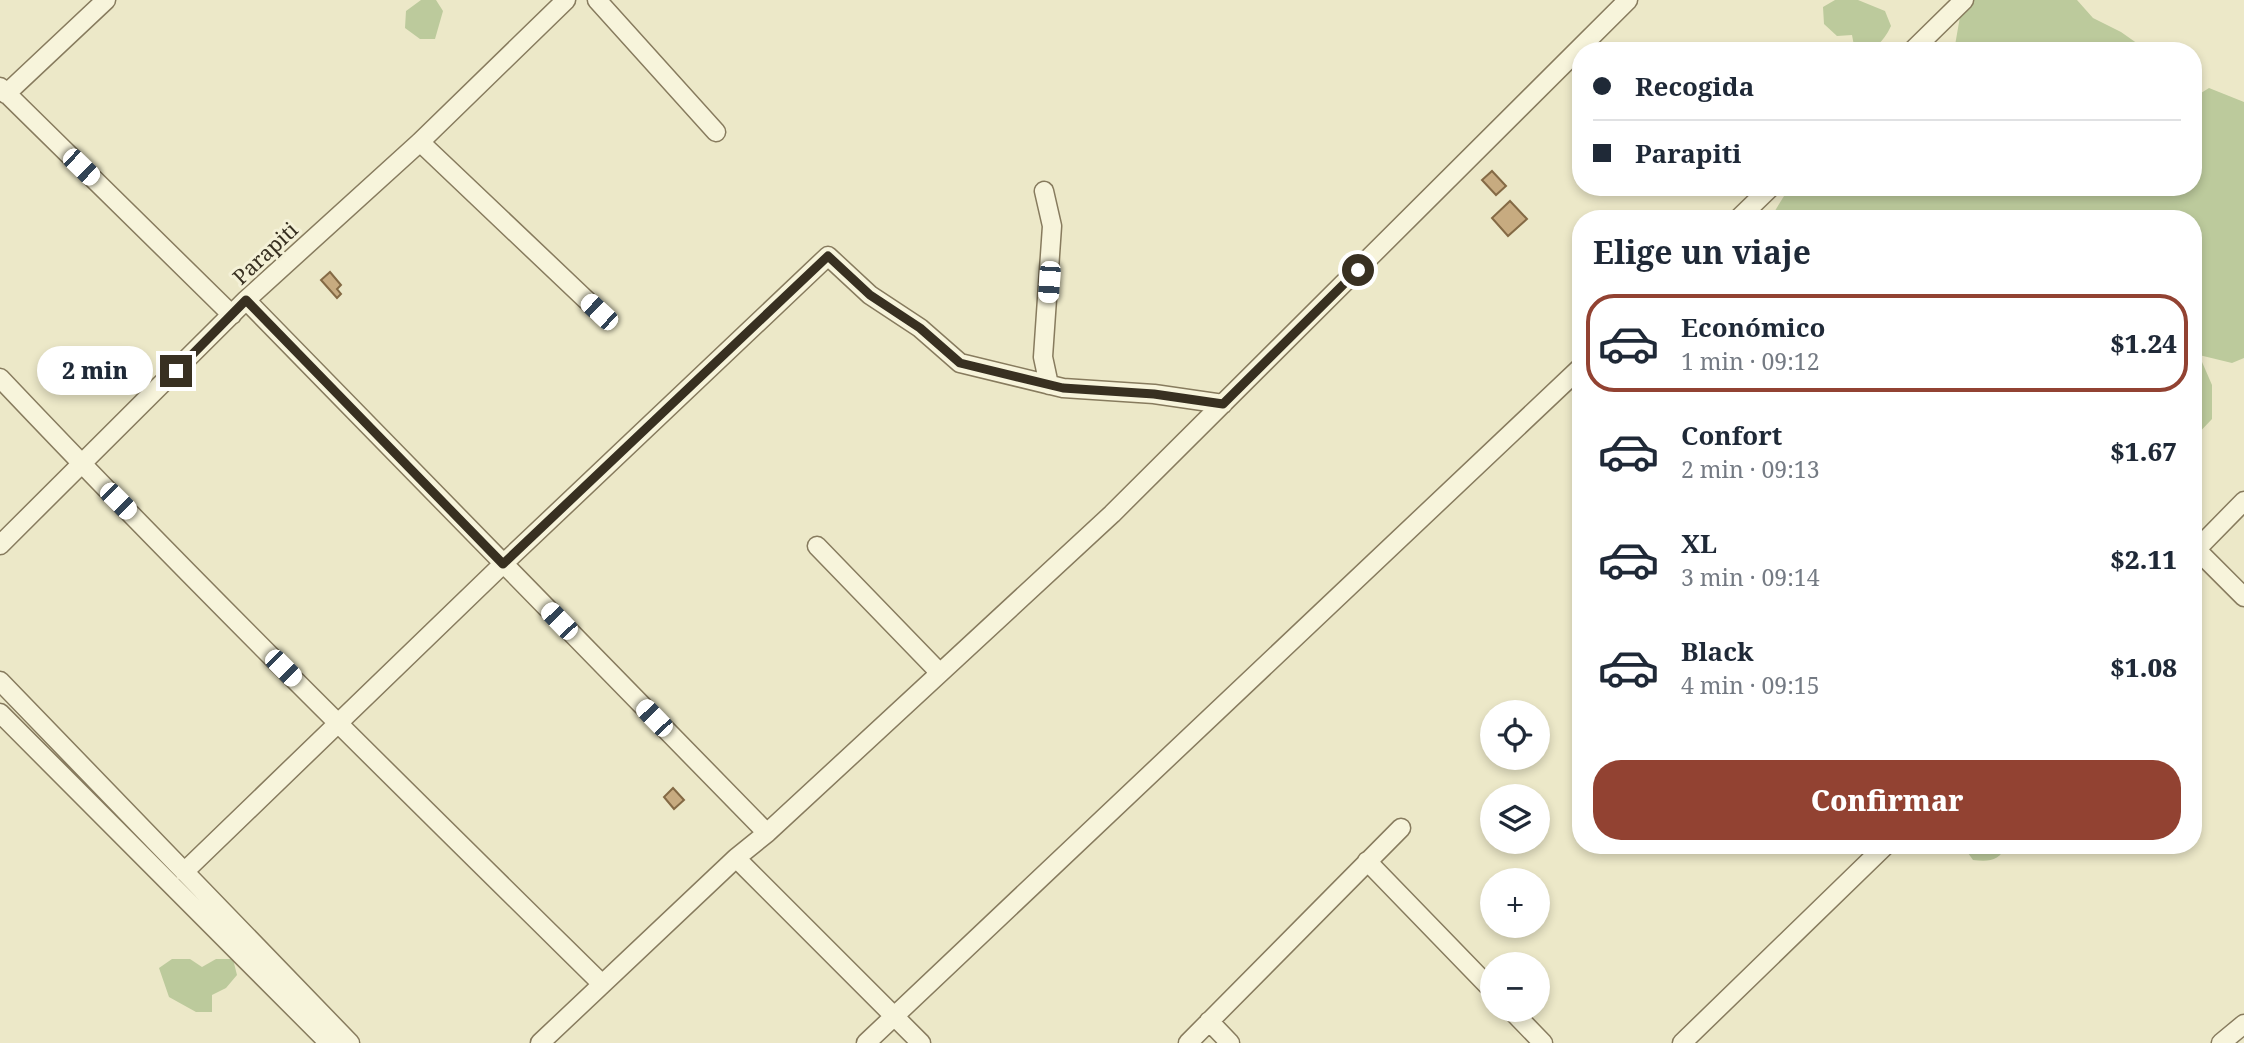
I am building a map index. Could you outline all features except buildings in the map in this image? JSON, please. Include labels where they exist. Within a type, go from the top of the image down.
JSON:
[{"type":"street","points":[[106,0],[3,91],[232,315]]},
{"type":"street","name":"Parapiti","points":[[0,545],[246,300],[420,142],[566,0]]},
{"type":"street","points":[[597,0],[716,132]]},
{"type":"street","points":[[1586,42],[1628,0]]},
{"type":"street","points":[[1921,42],[1964,0]]},
{"type":"street","points":[[540,1043],[736,858],[767,833],[1112,514],[1572,56]]},
{"type":"street","points":[[420,142],[599,312]]},
{"type":"street","points":[[1044,191],[1052,226],[1043,357],[1049,385]]},
{"type":"street","points":[[1747,210],[1762,196]]},
{"type":"street","points":[[184,872],[828,256],[870,295],[920,328],[960,363],[1063,388],[1154,394],[1223,404]]},
{"type":"street","points":[[246,300],[767,833]]},
{"type":"street","points":[[866,1043],[1572,376]]},
{"type":"street","points":[[0,378],[338,723],[602,984]]},
{"type":"street","points":[[2202,543],[2244,501]]},
{"type":"street","points":[[817,546],[940,673]]},
{"type":"street","points":[[2202,558],[2244,597]]},
{"type":"street","points":[[0,681],[351,1043]]},
{"type":"street","points":[[0,713],[329,1043]]},
{"type":"street","points":[[1188,1043],[1401,828]]},
{"type":"street","points":[[1682,1043],[1877,854]]},
{"type":"street","points":[[736,858],[921,1043]]},
{"type":"street","points":[[1367,862],[1480,978]]},
{"type":"street","points":[[1209,1021],[1230,1043]]},
{"type":"street","points":[[1523,1022],[1544,1043]]},
{"type":"street","points":[[2221,1043],[2244,1024]]},
{"type":"green space","points":[[421,0],[436,0],[443,11],[435,39],[420,39],[405,28],[406,11]]},
{"type":"green space","points":[[1835,0],[1858,0],[1885,11],[1891,26],[1880,42],[1853,42],[1852,35],[1837,36],[1824,24],[1823,7]]},
{"type":"green space","points":[[1972,0],[2077,0],[2093,18],[2135,42],[1956,42],[1961,11]]},
{"type":"green space","points":[[2209,88],[2244,102],[2244,358],[2232,363],[2202,356],[2202,210],[1775,210],[1784,196],[2202,196],[2202,92]]},
{"type":"green space","points":[[2202,362],[2212,385],[2212,419],[2202,430]]},
{"type":"green space","points":[[1969,854],[2001,854],[1984,861],[1973,860]]},
{"type":"green space","points":[[172,959],[190,959],[202,967],[216,959],[233,959],[237,975],[226,988],[212,995],[212,1012],[196,1012],[169,997],[159,968]]},
{"type":"route","points":[[176,371],[246,300],[503,564],[828,256],[870,295],[920,328],[960,363],[1063,388],[1154,394],[1223,404],[1358,270]]}]
